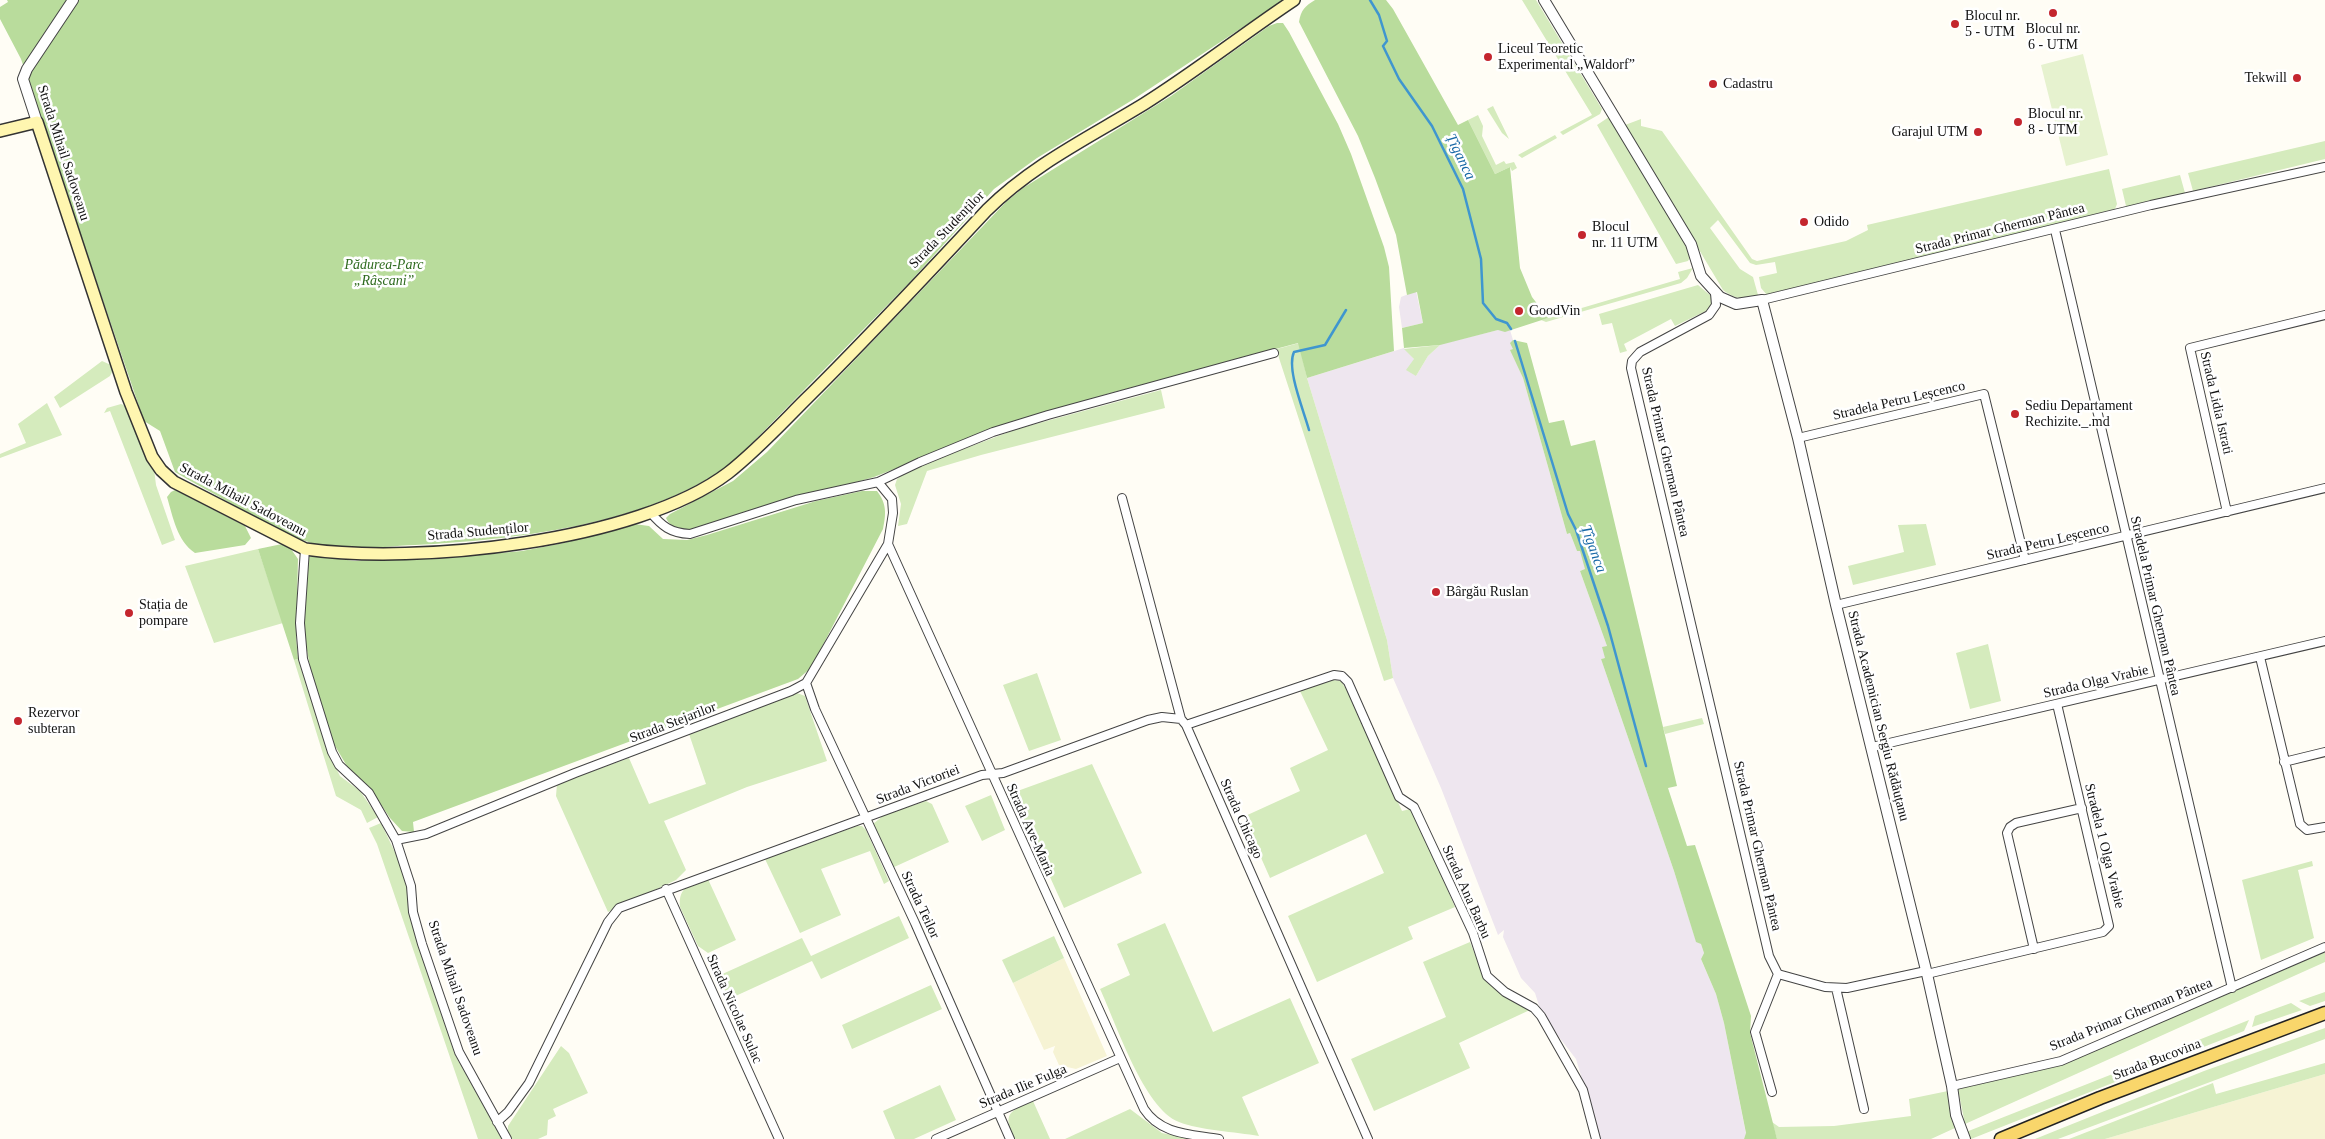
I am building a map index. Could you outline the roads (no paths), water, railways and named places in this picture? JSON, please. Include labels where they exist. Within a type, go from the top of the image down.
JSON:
[{"type":"main road","name":"Strada Studenților","points":[[305,549],[378,554],[484,548],[533,542],[650,512],[677,503],[700,491],[727,473],[756,448],[827,378],[1013,185],[1048,161],[1161,93],[1294,0]]},
{"type":"main road","points":[[0,131],[36,122]]},
{"type":"main road","name":"Strada Mihail Sadoveanu","points":[[36,122],[113,357],[152,457],[161,470],[183,488],[305,549]]},
{"type":"main road","name":"Strada Bucovina","points":[[2001,1139],[2100,1098],[2325,1013]]},
{"type":"street","name":"Strada Mihail Sadoveanu","points":[[36,122],[23,79],[27,69],[73,0]]},
{"type":"street","points":[[1544,0],[1691,244],[1701,276],[1715,293]]},
{"type":"street","name":"Strada Primar Gherman Pântea","points":[[1715,293],[1728,302],[1736,304],[1762,300],[2055,230],[2151,205],[2325,167]]},
{"type":"street","name":"Stradela Primar Gherman Pântea","points":[[2055,230],[2232,988]]},
{"type":"street","name":"Strada Primar Gherman Pântea","points":[[1715,293],[1716,305],[1709,315],[1640,352],[1632,361],[1631,368],[1769,956],[1778,974]]},
{"type":"street","name":"Strada Academician Sergiu Rădăuțanu","points":[[1762,300],[1798,438],[1836,605],[1926,973],[1952,1086],[1956,1116],[1965,1139]]},
{"type":"street","name":"Strada Lidia Istrati","points":[[2227,512],[2190,348],[2325,315]]},
{"type":"street","points":[[650,512],[663,527],[675,533],[690,534],[796,500],[878,482],[920,462],[993,432],[1048,414],[1274,353]]},
{"type":"street","name":"Stradela Petru Leșcenco","points":[[1798,438],[1984,394],[2025,560]]},
{"type":"street","points":[[806,683],[888,544],[893,513],[892,499],[878,482]]},
{"type":"street","name":"Strada Petru Leșcenco","points":[[1836,605],[2325,488]]},
{"type":"street","name":"Strada Chicago","points":[[1122,498],[1183,722],[1368,1139]]},
{"type":"street","name":"Strada Ave-Maria","points":[[888,544],[991,775],[1144,1109],[1155,1123],[1171,1131],[1219,1139]]},
{"type":"street","name":"Strada Mihail Sadoveanu","points":[[305,549],[300,623],[303,659],[332,752],[339,765],[369,794],[396,840],[411,886],[413,912],[422,944],[459,1052],[507,1139]]},
{"type":"street","name":"Strada Olga Vrabie","points":[[1872,746],[2325,641]]},
{"type":"street","points":[[2260,656],[2300,824],[2307,830],[2325,826]]},
{"type":"street","name":"Strada Victoriei","points":[[497,1122],[508,1112],[529,1083],[608,922],[619,908],[666,889],[982,775],[1003,773],[1148,720],[1162,717],[1183,722],[1334,675]]},
{"type":"street","name":"Strada Ana Barbu","points":[[1334,675],[1342,676],[1348,682],[1399,797],[1414,807],[1473,933],[1487,976],[1505,992],[1534,1008],[1541,1016],[1583,1090],[1596,1139]]},
{"type":"street","name":"Strada Teilor","points":[[806,683],[815,709],[915,923],[1010,1139]]},
{"type":"street","name":"Strada Stejarilor","points":[[396,840],[426,834],[575,773],[791,691],[806,683]]},
{"type":"street","name":"Stradela 1 Olga Vrabie","points":[[1778,974],[1836,988],[1847,988],[1926,973],[2103,932],[2109,926],[2057,704]]},
{"type":"street","points":[[2284,762],[2325,752]]},
{"type":"street","points":[[2034,949],[2007,833],[2010,827],[2016,823],[2082,808]]},
{"type":"street","name":"Strada Nicolae Sulac","points":[[666,889],[779,1139]]},
{"type":"street","name":"Strada Primar Gherman Pântea","points":[[1952,1086],[2061,1061],[2325,947]]},
{"type":"street","points":[[1772,1092],[1755,1032],[1778,974]]},
{"type":"street","points":[[1836,988],[1864,1109]]},
{"type":"street","name":"Strada Ilie Fulga","points":[[936,1139],[1120,1058]]},
{"type":"waterway","name":"Țîganca","points":[[1370,0],[1379,15],[1387,41],[1383,46],[1399,79],[1432,126],[1463,189],[1481,259],[1483,303],[1496,319],[1507,323],[1511,329]]},
{"type":"waterway","points":[[1309,430],[1292,369],[1294,352],[1325,345],[1346,310]]},
{"type":"waterway","name":"Țîganca","points":[[1515,341],[1568,514],[1576,530],[1608,626],[1646,766]]},
{"type":"place","name":"Blocul nr. 6 - UTM","points":[[2053,13]]},
{"type":"place","name":"Blocul nr. 5 - UTM","points":[[1955,24]]},
{"type":"place","name":"Liceul Teoretic Experimental „Waldorf”","points":[[1488,57]]},
{"type":"place","name":"Tekwill","points":[[2297,78]]},
{"type":"place","name":"Cadastru","points":[[1713,84]]},
{"type":"place","name":"Blocul nr. 8 - UTM","points":[[2018,122]]},
{"type":"place","name":"Garajul UTM","points":[[1978,132]]},
{"type":"place","name":"Odido","points":[[1804,222]]},
{"type":"place","name":"Blocul nr. 11 UTM","points":[[1582,235]]},
{"type":"place","name":"GoodVin","points":[[1519,311]]},
{"type":"place","name":"Sediu Departament Rechizite._.md","points":[[2015,414]]},
{"type":"place","name":"Bârgău Ruslan","points":[[1436,592]]},
{"type":"place","name":"Stația de pompare","points":[[129,613]]},
{"type":"place","name":"Rezervor subteran","points":[[18,721]]},
{"type":"park label","name":"Pădurea-Parc „Râșcani”","points":[[384,274]]}]
